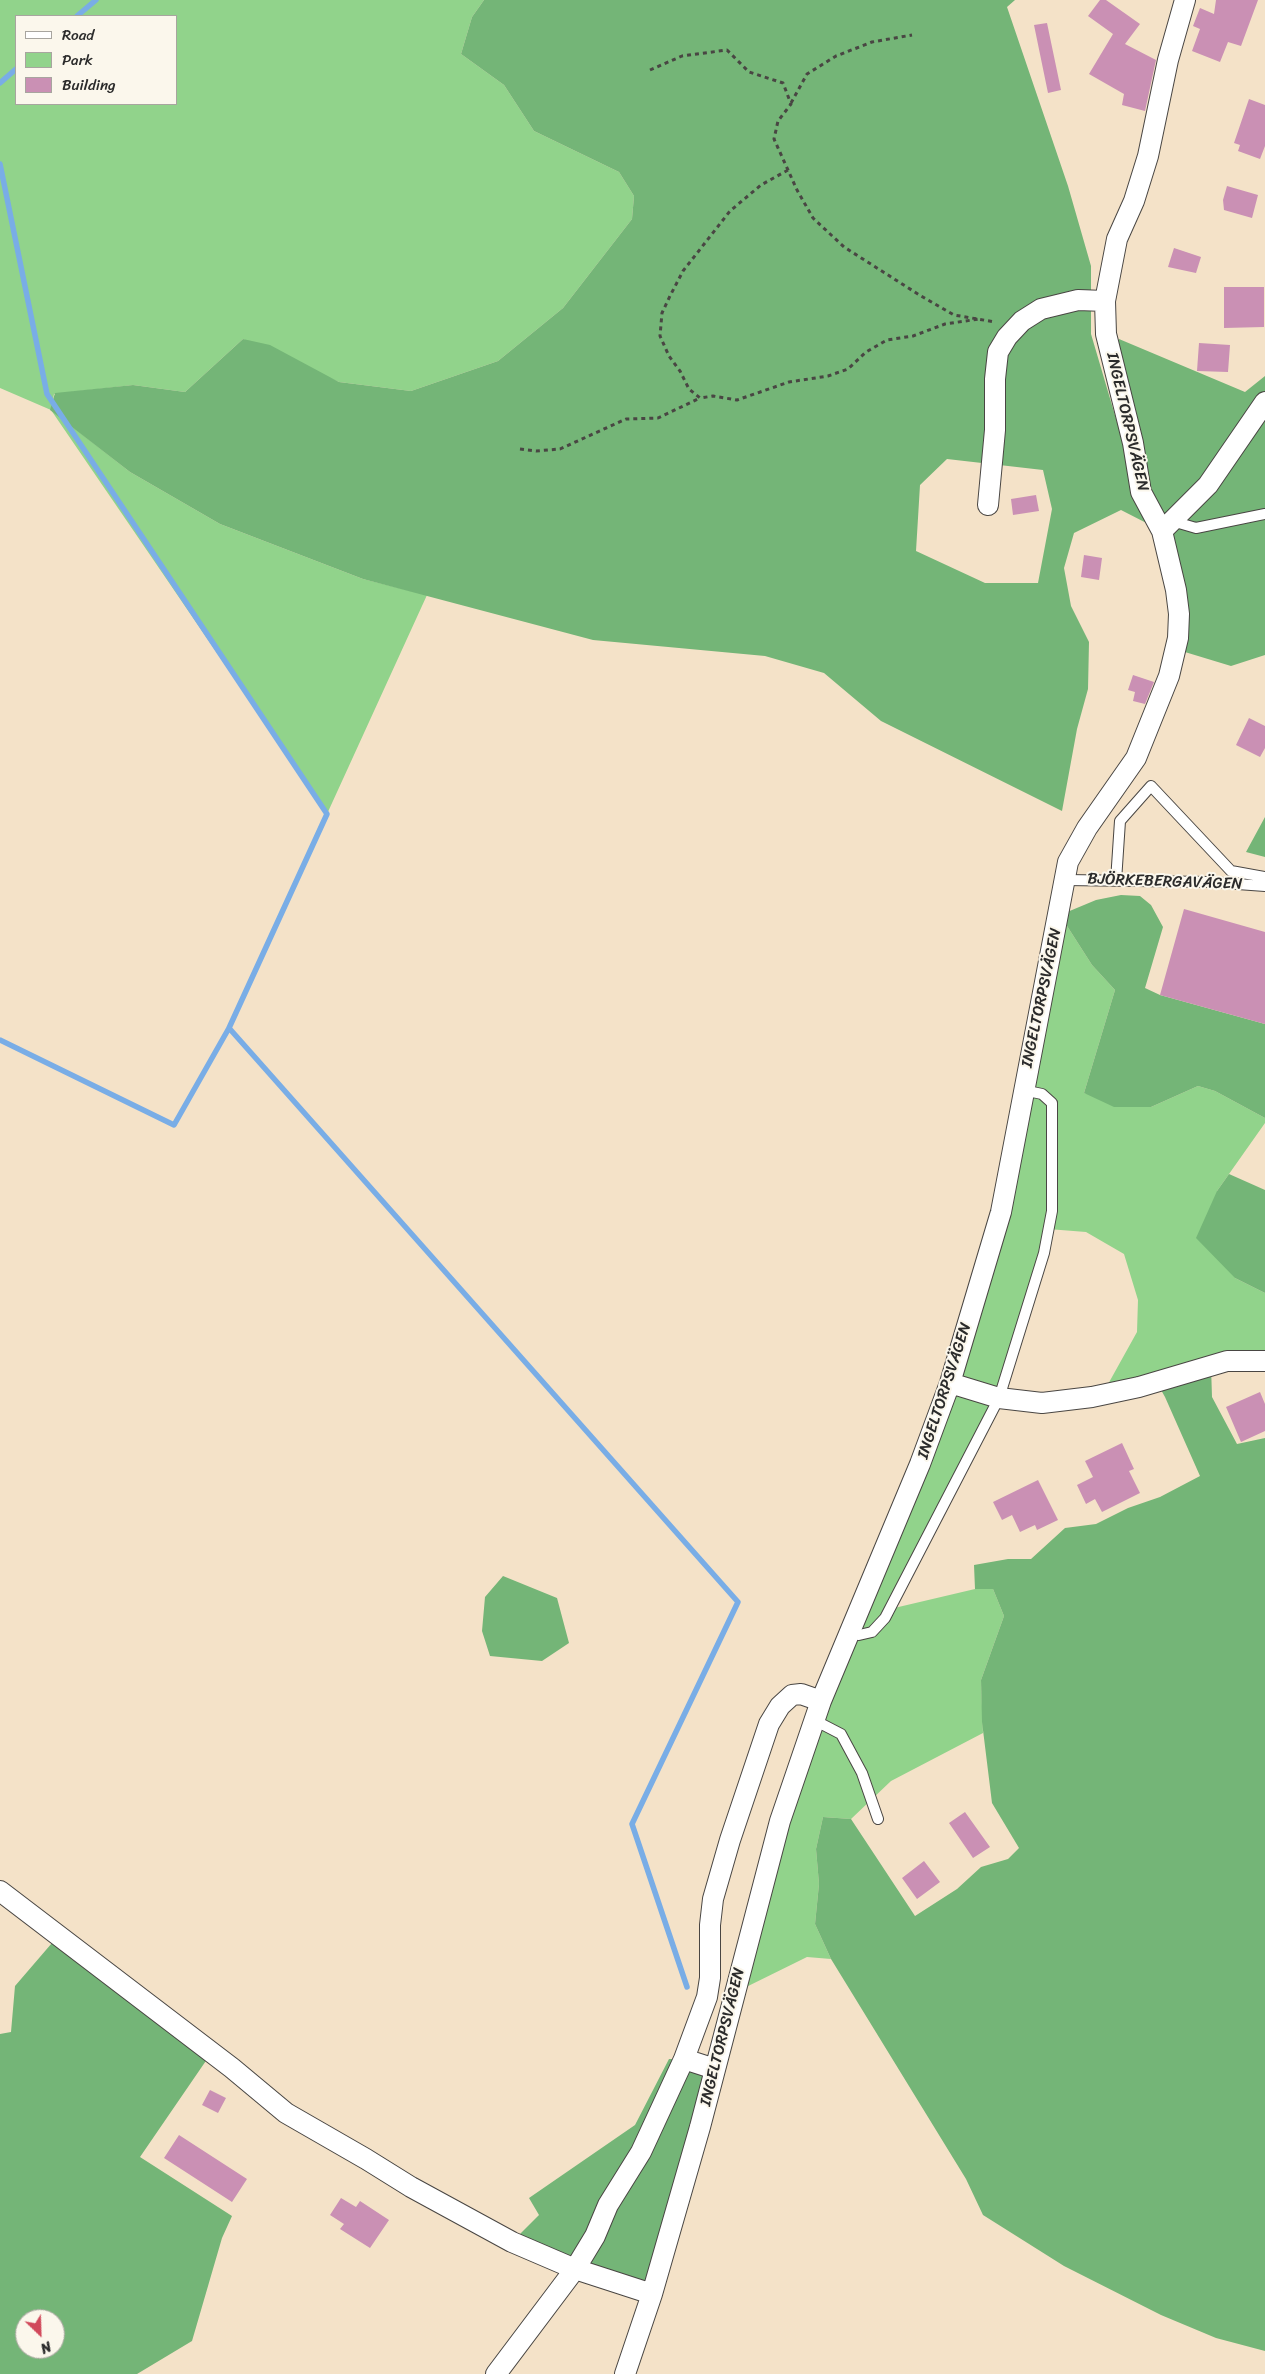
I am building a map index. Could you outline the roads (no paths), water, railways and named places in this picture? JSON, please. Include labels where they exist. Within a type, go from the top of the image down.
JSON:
[{"type":"street","name":"INGELTORPSVÄGEN","points":[[625,2374],[652,2294],[715,2069],[780,1821],[821,1701],[920,1464],[950,1383],[1001,1212],[1068,862],[1087,828],[1136,758],[1169,676],[1178,638],[1179,614],[1167,526],[1141,492],[1133,443],[1106,334],[1105,301],[1117,239],[1134,201],[1148,156],[1168,60],[1185,0]]},
{"type":"street","points":[[988,504],[995,430],[995,378],[998,352],[1007,336],[1041,309],[1059,303],[1078,300],[1105,301]]},
{"type":"street","points":[[1167,526],[1208,485],[1265,402]]},
{"type":"street","points":[[950,1383],[999,1398],[1042,1403],[1092,1397],[1140,1387],[1226,1361],[1265,1361]]},
{"type":"street","name":"INGELTORPSVÄGEN","points":[[684,2059],[707,1997],[713,1899],[768,1724],[780,1706],[792,1695],[801,1694],[821,1701]]},
{"type":"street","points":[[0,1892],[212,2052],[286,2113],[410,2187],[512,2242],[575,2269],[652,2294]]},
{"type":"street","points":[[496,2374],[575,2269],[595,2236],[608,2205],[641,2152],[684,2059],[715,2069]]},
{"type":"lane","points":[[1167,526],[1196,528],[1265,514]]},
{"type":"lane","points":[[1116,881],[1120,821],[1151,786],[1231,871],[1265,877]]},
{"type":"lane","name":"BJÖRKEBERGAVÄGEN","points":[[1065,880],[1210,882],[1265,886]]},
{"type":"lane","points":[[849,1631],[859,1635],[872,1632],[885,1618],[999,1398],[1044,1253],[1052,1212],[1052,1103],[1042,1094],[1023,1090]]},
{"type":"lane","points":[[814,1720],[841,1734],[862,1773],[878,1819]]},
{"type":"waterway","points":[[78,15],[96,0]]},
{"type":"waterway","points":[[0,83],[15,70]]},
{"type":"waterway","points":[[0,164],[47,394],[327,814],[229,1028]]},
{"type":"waterway","points":[[0,1040],[174,1125],[229,1028],[738,1602],[632,1824],[687,1987]]}]
